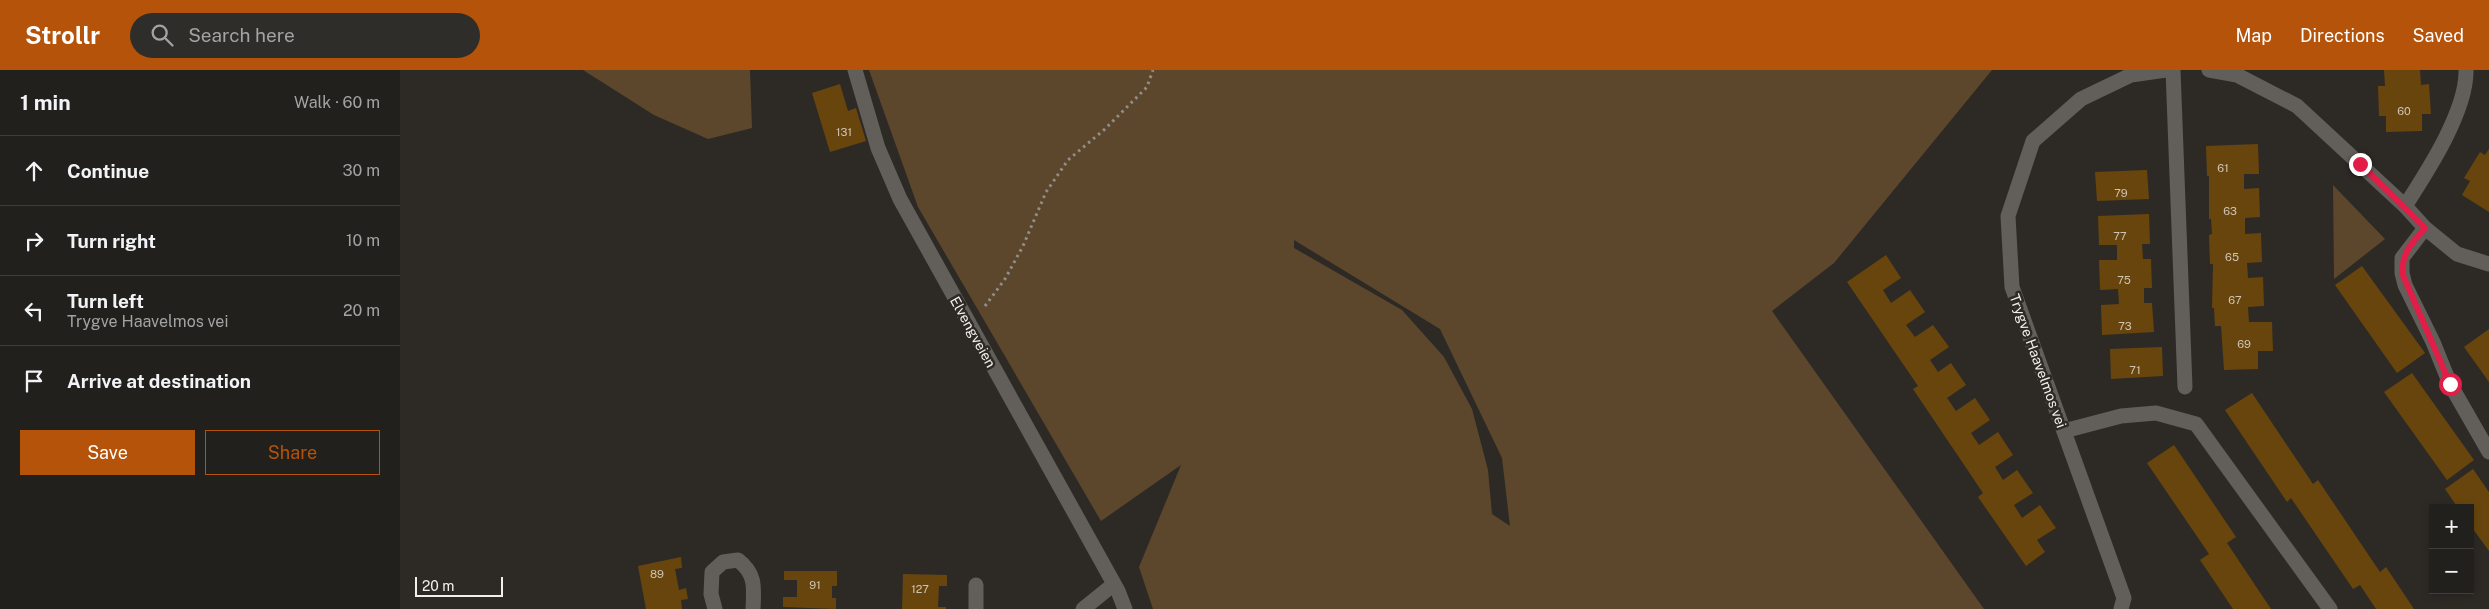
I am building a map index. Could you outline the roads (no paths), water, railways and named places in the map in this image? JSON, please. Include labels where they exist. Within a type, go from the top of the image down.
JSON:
[{"type":"street","name":"Elvengveien","points":[[855,70],[878,148],[900,199],[1114,584],[1125,609]]},
{"type":"street","name":"Trygve Haavelmos vei","points":[[2121,609],[2124,598],[2012,287],[2008,216],[2033,141],[2081,99],[2131,75],[2166,70]]},
{"type":"street","points":[[2173,70],[2185,387]]},
{"type":"street","points":[[2209,70],[2237,75],[2297,106],[2405,206],[2425,228],[2457,254],[2489,264]]},
{"type":"street","points":[[2405,206],[2438,154],[2467,85],[2466,70]]},
{"type":"street","points":[[2425,228],[2409,246],[2402,258],[2403,279],[2450,384],[2489,452]]},
{"type":"street","points":[[2064,431],[2121,416],[2156,413],[2196,424],[2330,609]]},
{"type":"street","points":[[715,609],[711,594],[712,572],[722,562],[738,560],[748,568],[754,584],[754,609]]},
{"type":"street","points":[[1083,609],[1114,584]]},
{"type":"street","points":[[976,585],[976,609]]}]
